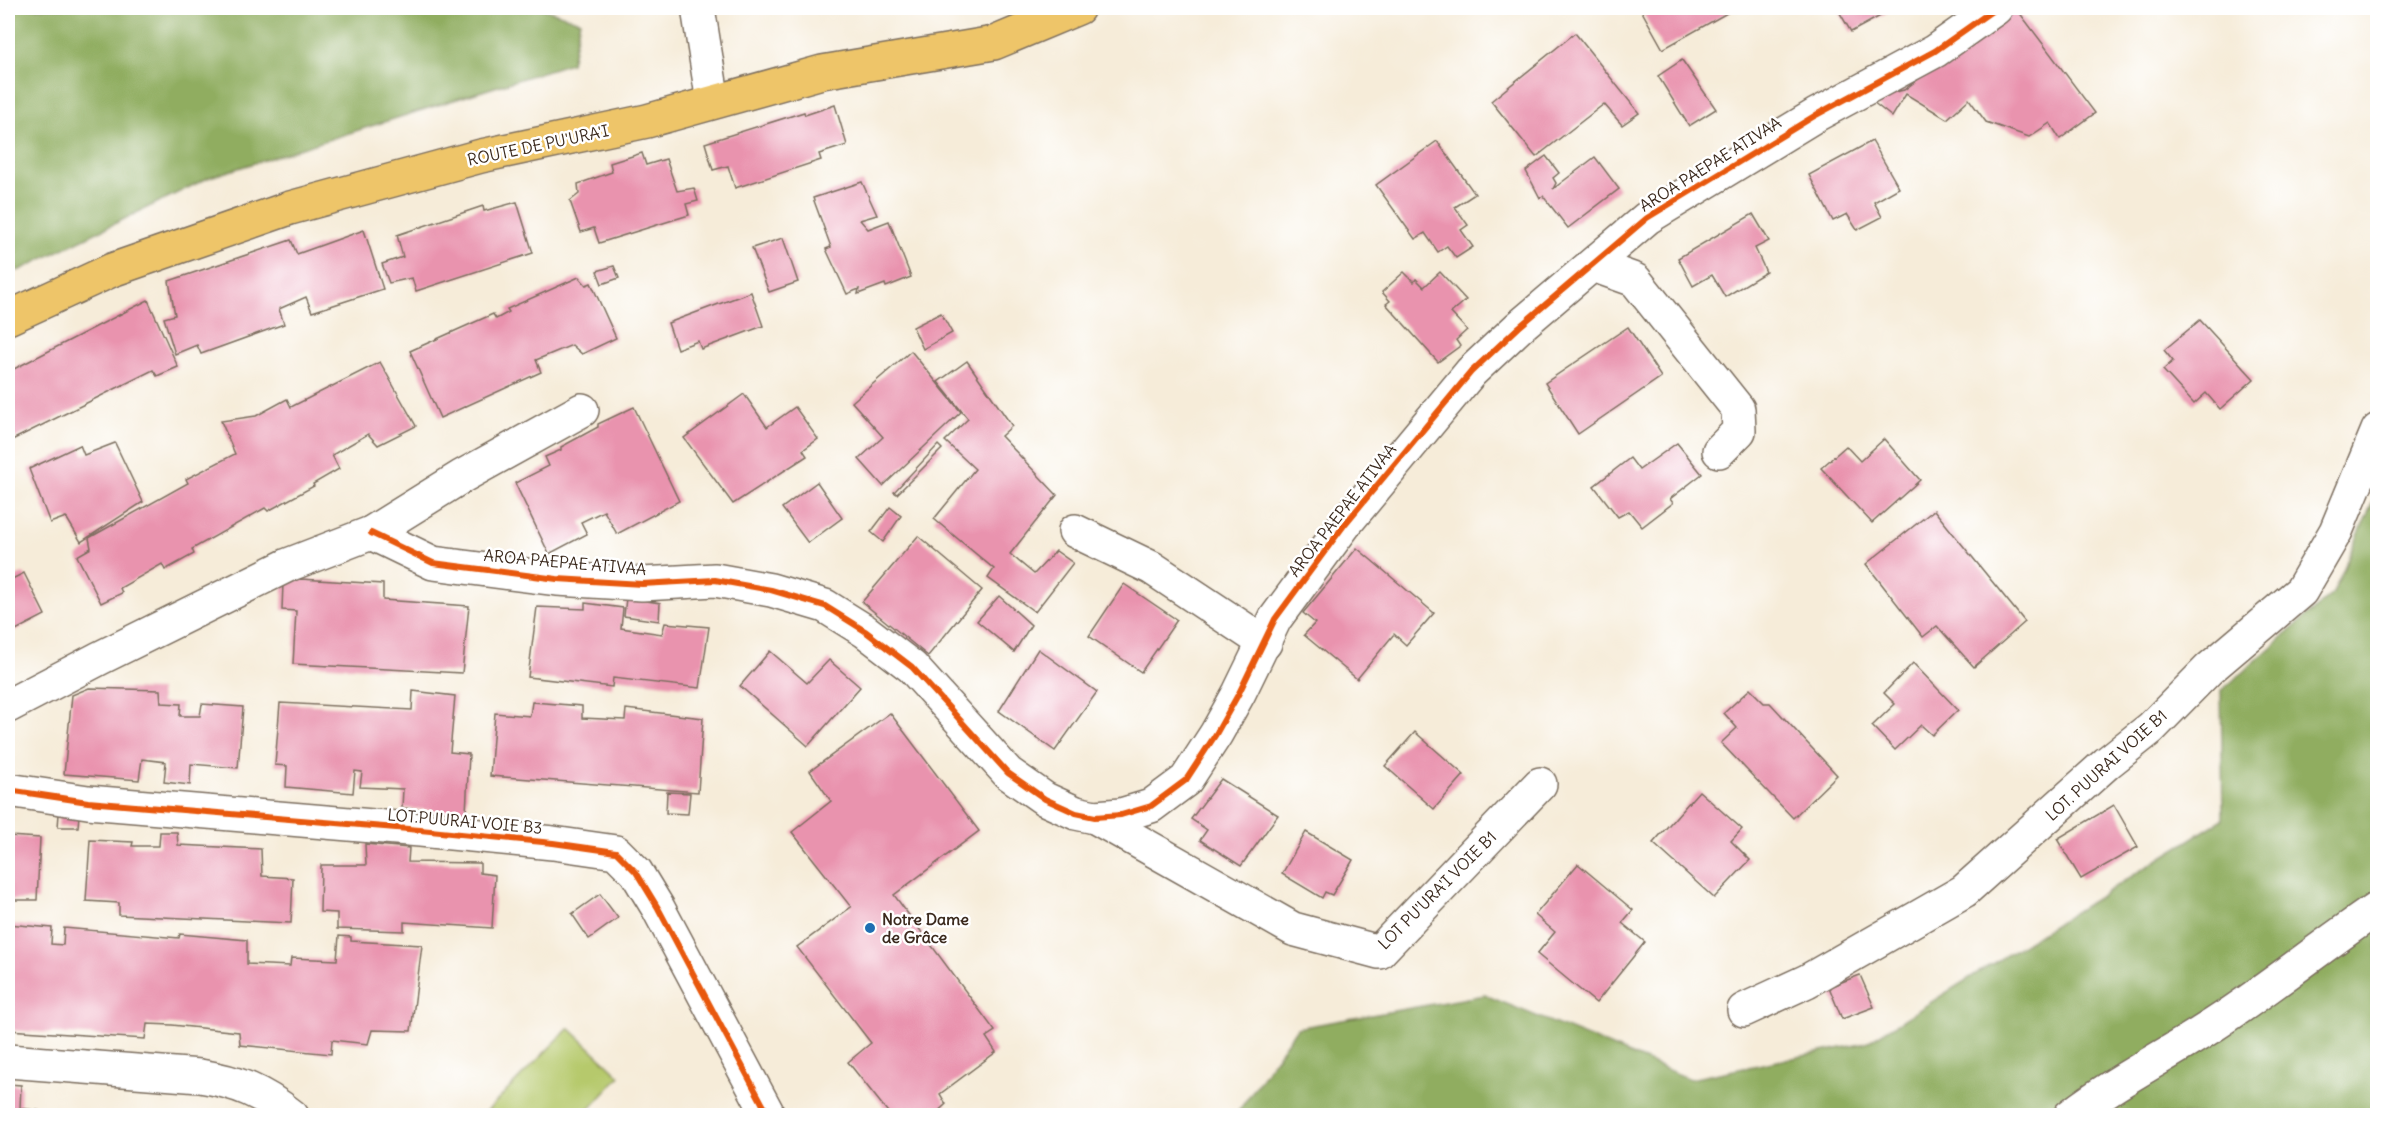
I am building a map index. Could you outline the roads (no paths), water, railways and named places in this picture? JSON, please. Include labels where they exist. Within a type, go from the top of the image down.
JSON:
[{"type":"main road","name":"ROUTE DE PU'URA'I","points":[[8,318],[112,270],[290,208],[481,156],[647,121],[822,72],[994,43],[1078,8]]},
{"type":"street","points":[[698,8],[714,102]]},
{"type":"street","name":"AROA PAEPAE ATIVAA","points":[[371,533],[433,563],[557,579],[642,584],[715,580],[771,590],[825,606],[865,631],[912,667],[1008,773],[1045,799],[1076,813],[1095,817],[1121,815],[1151,806],[1186,780],[1216,734],[1275,619],[1345,524],[1471,372],[1519,327],[1647,218],[1825,110],[1935,51],[1996,8]]},
{"type":"street","points":[[1593,265],[1635,280],[1738,409],[1739,431],[1719,451]]},
{"type":"street","points":[[8,706],[288,565],[371,533],[461,477],[582,410]]},
{"type":"street","name":"LOT. PUURAI VOIE B1","points":[[1744,1010],[1807,981],[1964,891],[2031,834],[2107,763],[2151,728],[2209,669],[2301,591],[2336,531],[2378,430]]},
{"type":"street","points":[[1075,531],[1152,568],[1265,642]]},
{"type":"street","name":"LOT PU'URA'I VOIE B1","points":[[1095,817],[1293,929],[1379,952],[1540,784]]},
{"type":"street","name":"LOT.PUURAI VOIE B3","points":[[8,790],[88,802],[553,843],[616,852],[636,872],[658,908],[769,1116]]},
{"type":"street","points":[[2070,1116],[2095,1096],[2221,1020],[2321,947],[2378,909]]},
{"type":"street","points":[[8,1061],[200,1076],[230,1081],[271,1099],[292,1116]]},
{"type":"place","name":"Notre Dame de Grâce","points":[[870,928]]}]
